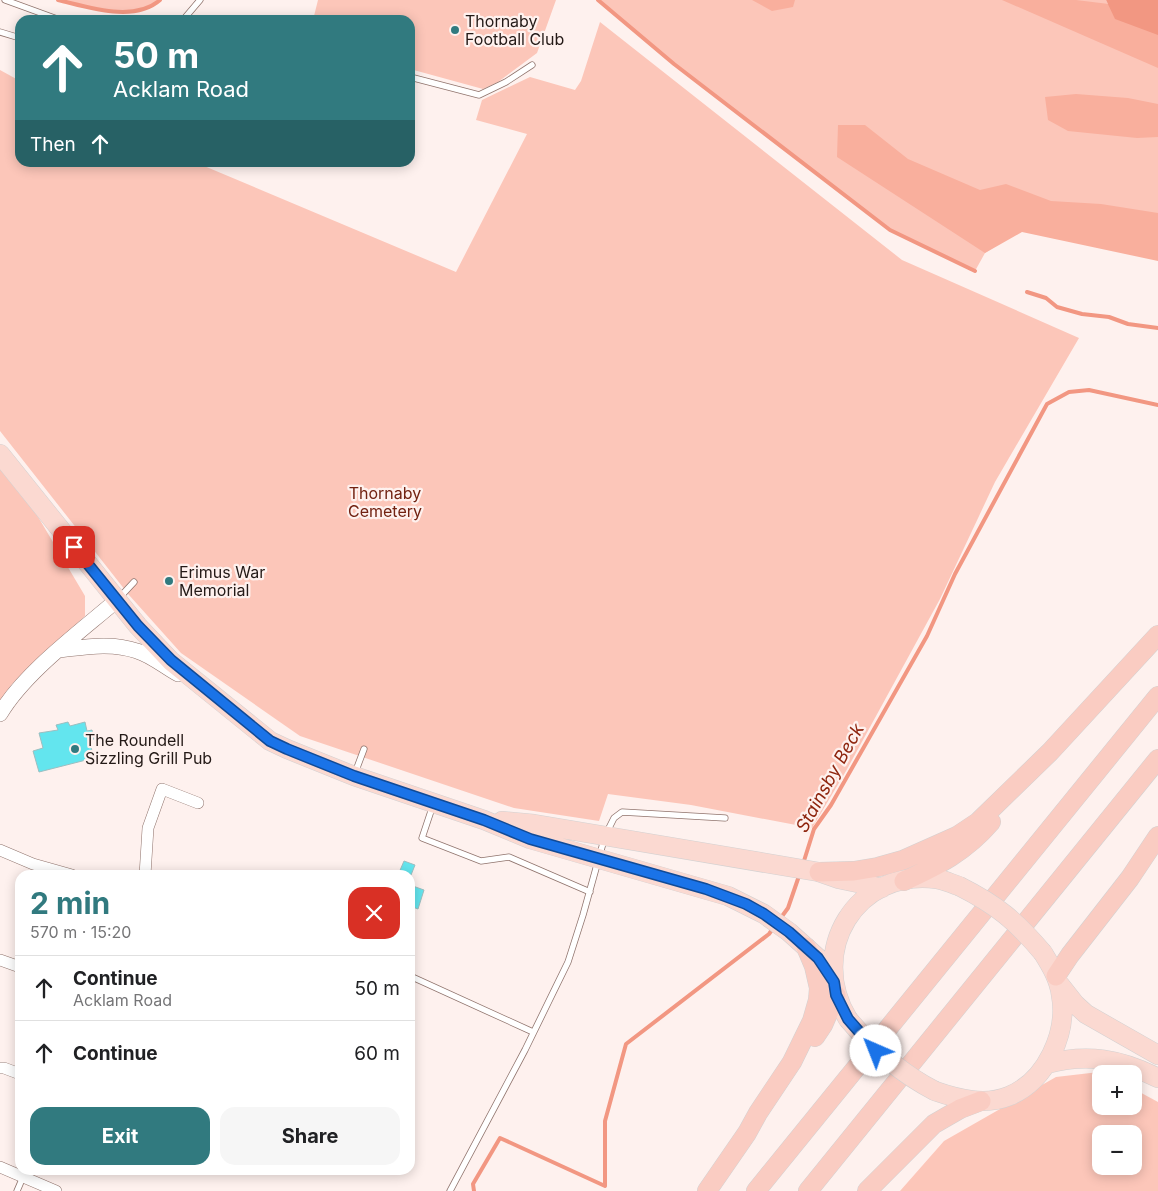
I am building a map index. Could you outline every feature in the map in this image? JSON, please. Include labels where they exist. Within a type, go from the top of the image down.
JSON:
[{"type":"highway","points":[[816,872],[854,871],[878,867],[920,853],[957,836],[978,822],[1017,786],[1158,635]]},
{"type":"highway","points":[[756,1191],[1158,696]]},
{"type":"highway","points":[[808,1191],[1158,759]]},
{"type":"highway","points":[[904,881],[952,858],[973,842],[1004,807],[1017,786]]},
{"type":"highway","points":[[1057,979],[1070,955],[1130,878],[1158,836]]},
{"type":"highway","points":[[707,1191],[748,1133],[758,1113],[792,1062],[812,1021],[818,1000],[819,988],[814,966],[806,946]]},
{"type":"highway","points":[[792,1062],[809,1045],[823,1025],[835,989]]},
{"type":"highway","points":[[867,1191],[934,1124],[960,1109],[981,1101]]},
{"type":"main road","points":[[0,454],[138,626],[171,660],[203,688],[270,741],[354,776],[484,820],[530,839],[728,896],[764,914],[789,932],[818,958],[835,989],[848,1019],[869,1044],[901,1071],[934,1091],[962,1099],[981,1101],[1009,1096],[1038,1076],[1046,1064],[1058,1037],[1062,1020],[1063,1007],[1057,979]]},
{"type":"main road","points":[[484,820],[534,824],[781,866],[816,872],[882,888]]},
{"type":"main road","points":[[835,989],[832,961],[836,942],[851,912],[865,898],[882,888],[904,881],[938,879],[976,894],[1007,915],[1021,927],[1043,953],[1057,979],[1075,1004],[1086,1014],[1158,1055]]},
{"type":"main road","points":[[1046,1064],[1077,1058],[1095,1058],[1113,1061],[1158,1078]]},
{"type":"street","points":[[0,714],[18,688],[117,600]]},
{"type":"street","points":[[59,650],[119,646],[138,651],[203,688]]},
{"type":"street","points":[[145,870],[148,828],[162,788],[198,803]]},
{"type":"street","points":[[0,850],[33,864],[54,870]]},
{"type":"street","points":[[0,960],[15,965]]},
{"type":"street","points":[[0,1068],[15,1072]]},
{"type":"street","points":[[0,1167],[15,1174]]},
{"type":"street","points":[[18,1175],[56,1191]]},
{"type":"lane","points":[[5,0],[46,15]]},
{"type":"lane","points":[[187,15],[200,0]]},
{"type":"lane","points":[[0,32],[15,36]]},
{"type":"lane","points":[[415,78],[479,95],[506,82],[532,65]]},
{"type":"lane","points":[[117,600],[134,582]]},
{"type":"lane","points":[[354,776],[364,749]]},
{"type":"lane","points":[[433,803],[422,838],[481,861],[509,857],[590,892]]},
{"type":"lane","points":[[450,1191],[525,1050],[568,962],[605,836],[614,818],[622,812],[725,818]]},
{"type":"lane","points":[[415,978],[533,1032]]},
{"type":"lane","points":[[17,1191],[23,1177]]},
{"type":"green space","points":[[58,0],[160,0],[149,7],[137,11],[124,12],[97,9]]},
{"type":"green space","points":[[318,0],[556,0],[537,53],[498,82],[483,89],[415,70],[415,15],[314,15]]},
{"type":"green space","points":[[598,0],[1106,0],[1115,19],[1158,35],[1158,250],[1032,222],[985,253],[975,271],[890,230],[674,64]]},
{"type":"green space","name":"Thornaby Cemetery","points":[[600,22],[902,260],[1079,338],[995,482],[940,599],[846,771],[812,828],[691,805],[608,794],[599,821],[514,808],[300,736],[181,653],[129,595],[0,431],[0,70],[15,78],[15,167],[207,167],[456,272],[527,134],[476,120],[482,100],[530,77],[575,90],[581,81]]},
{"type":"green space","points":[[0,467],[34,510],[85,596],[85,616],[12,684],[0,703]]},
{"type":"green space","points":[[1092,1073],[1092,1115],[1142,1115],[1142,1093],[1158,1102],[1158,1191],[900,1191],[944,1141],[1056,1077]]},
{"type":"shaded area","points":[[752,0],[795,0],[793,7],[772,11]]},
{"type":"shaded area","points":[[1002,0],[1076,0],[1158,10],[1158,68]]},
{"type":"shaded area","points":[[1106,0],[1158,0],[1158,35],[1115,19]]},
{"type":"shaded area","points":[[1076,94],[1128,98],[1158,104],[1158,137],[1137,138],[1068,131],[1048,120],[1045,97]]},
{"type":"shaded area","points":[[838,125],[865,125],[908,159],[980,190],[1006,184],[1051,201],[1101,204],[1158,213],[1158,261],[1022,232],[985,253],[837,157]]},
{"type":"building","name":"The Roundell Sizzling Grill Pub","points":[[68,722],[70,726],[85,722],[87,731],[92,730],[94,739],[89,740],[94,758],[39,772],[33,751],[43,748],[39,733],[58,730],[56,725]]},
{"type":"building","points":[[404,861],[415,865],[413,870],[400,870]]},
{"type":"building","points":[[415,887],[424,890],[418,909],[415,908]]},
{"type":"waterway","points":[[58,0],[97,9],[124,12],[137,11],[149,7],[160,0]]},
{"type":"waterway","points":[[598,0],[674,64],[890,230],[975,271]]},
{"type":"waterway","points":[[1027,292],[1046,298],[1057,307],[1082,314],[1109,317],[1128,324],[1158,328]]},
{"type":"waterway","name":"Stainsby Beck","points":[[803,864],[814,829],[831,805],[927,636],[955,574],[1047,404],[1069,392],[1089,390],[1158,405]]},
{"type":"waterway","name":"Stainsby Beck","points":[[780,919],[788,908],[800,873]]},
{"type":"waterway","name":"Stainsby Beck","points":[[474,1191],[473,1184],[500,1138],[605,1186],[605,1121],[626,1044],[769,934],[774,927]]},
{"type":"place","name":"Thornaby Football Club","points":[[455,30]]},
{"type":"place","name":"Erimus War Memorial","points":[[169,581]]},
{"type":"place","name":"The Roundell Sizzling Grill Pub","points":[[75,749]]},
{"type":"route","points":[[74,547],[138,626],[171,660],[270,741],[354,776],[484,820],[530,839],[706,889],[746,904],[789,932],[818,958],[834,982],[836,995],[842,1010],[876,1051]]}]
